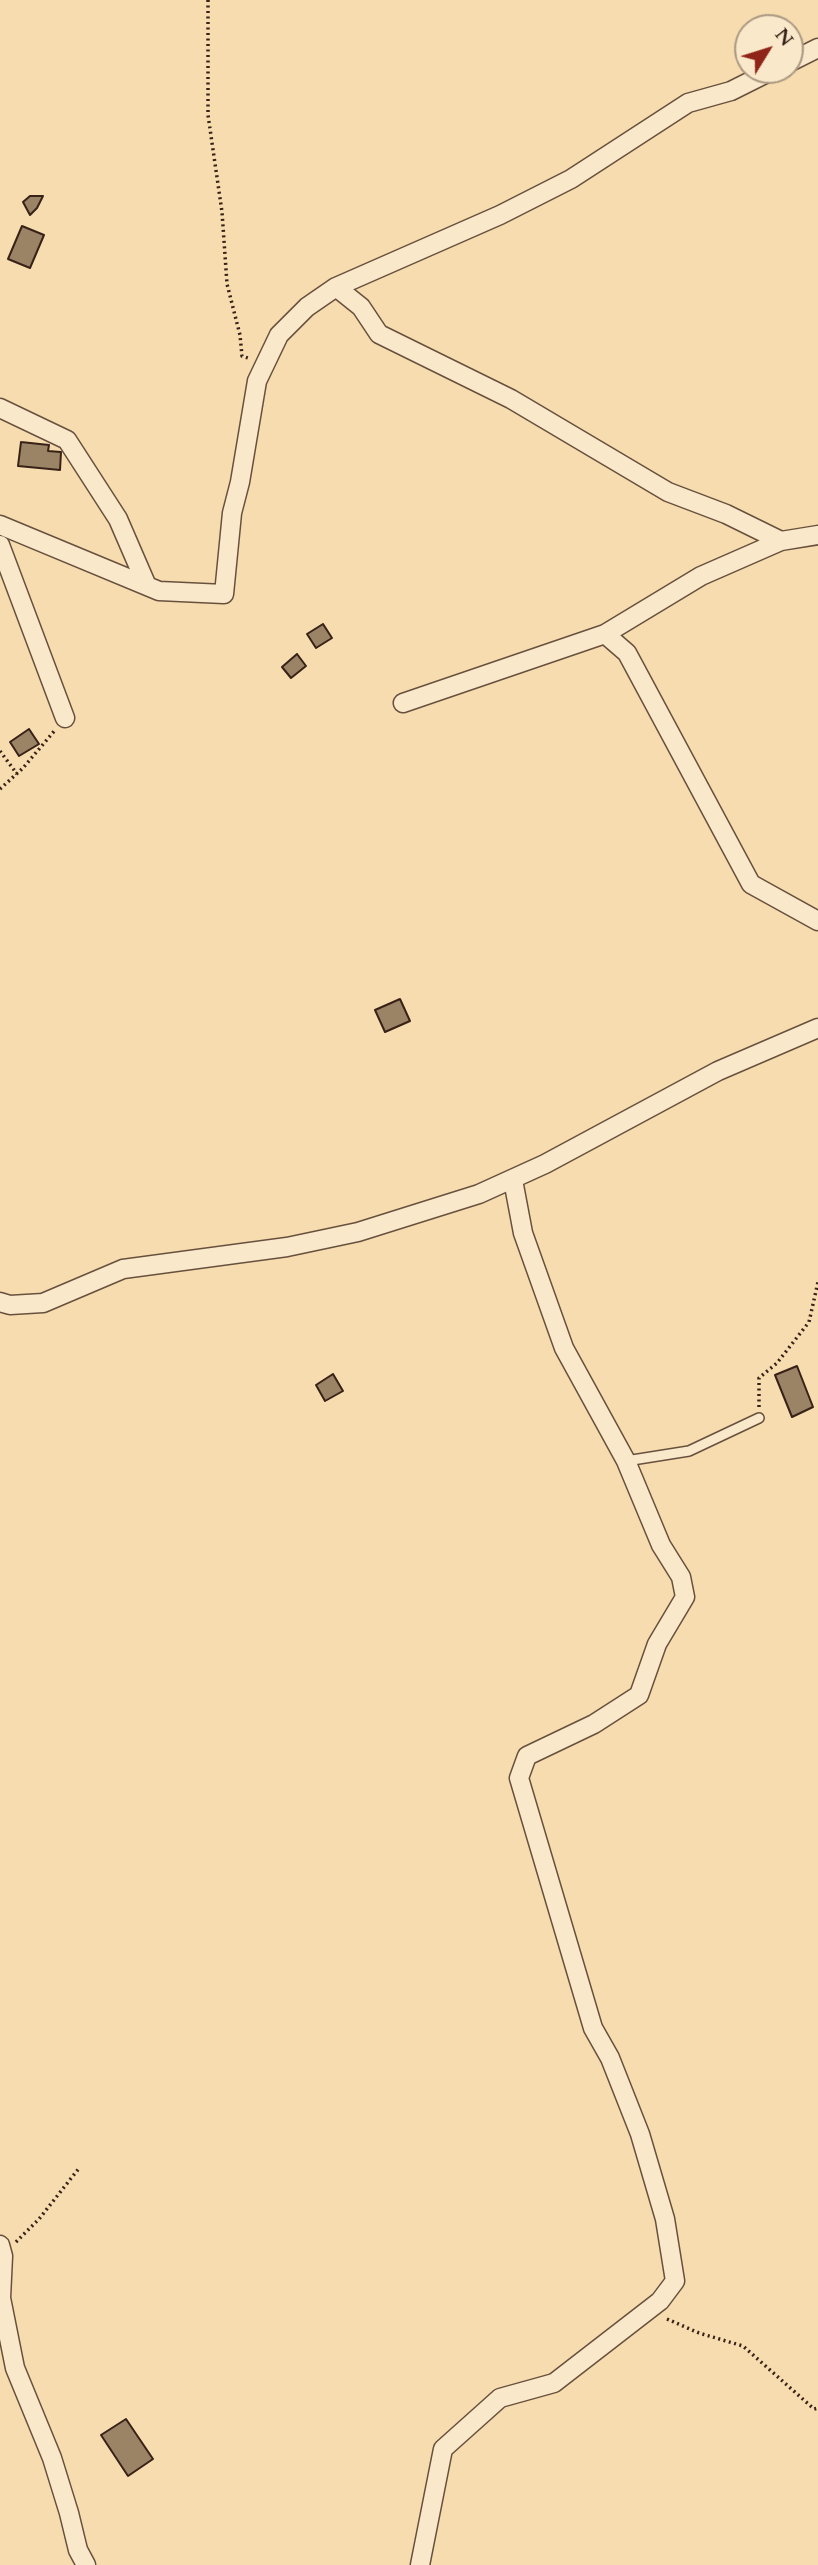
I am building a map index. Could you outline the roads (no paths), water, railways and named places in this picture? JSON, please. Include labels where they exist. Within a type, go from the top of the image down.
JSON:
[{"type":"street","points":[[0,525],[159,591],[224,594],[232,513],[257,381],[279,335],[307,307],[336,286],[500,215],[571,179],[688,103],[731,91],[745,84]]},
{"type":"street","points":[[336,286],[361,307],[379,334],[512,399],[668,492],[726,514],[781,541]]},
{"type":"street","points":[[0,408],[67,440],[118,519],[147,586]]},
{"type":"street","points":[[403,703],[605,634],[701,576],[781,541],[818,534]]},
{"type":"street","points":[[0,545],[65,718]]},
{"type":"street","points":[[605,634],[627,653],[751,884],[818,922]]},
{"type":"street","points":[[0,1302],[10,1305],[43,1303],[123,1269],[287,1247],[358,1232],[479,1194],[513,1180],[719,1071],[818,1028]]},
{"type":"street","points":[[420,2565],[443,2449],[500,2398],[554,2383],[660,2301],[675,2280],[665,2219],[640,2134],[610,2058],[593,2028],[519,1778],[527,1756],[594,1724],[639,1695],[657,1644],[685,1597],[681,1577],[661,1545],[626,1461],[564,1348],[523,1233],[513,1180]]},
{"type":"street","points":[[2,2250],[1,2298],[15,2368],[52,2458],[78,2550],[86,2565]]},
{"type":"lane","points":[[626,1461],[689,1451],[759,1418]]}]
